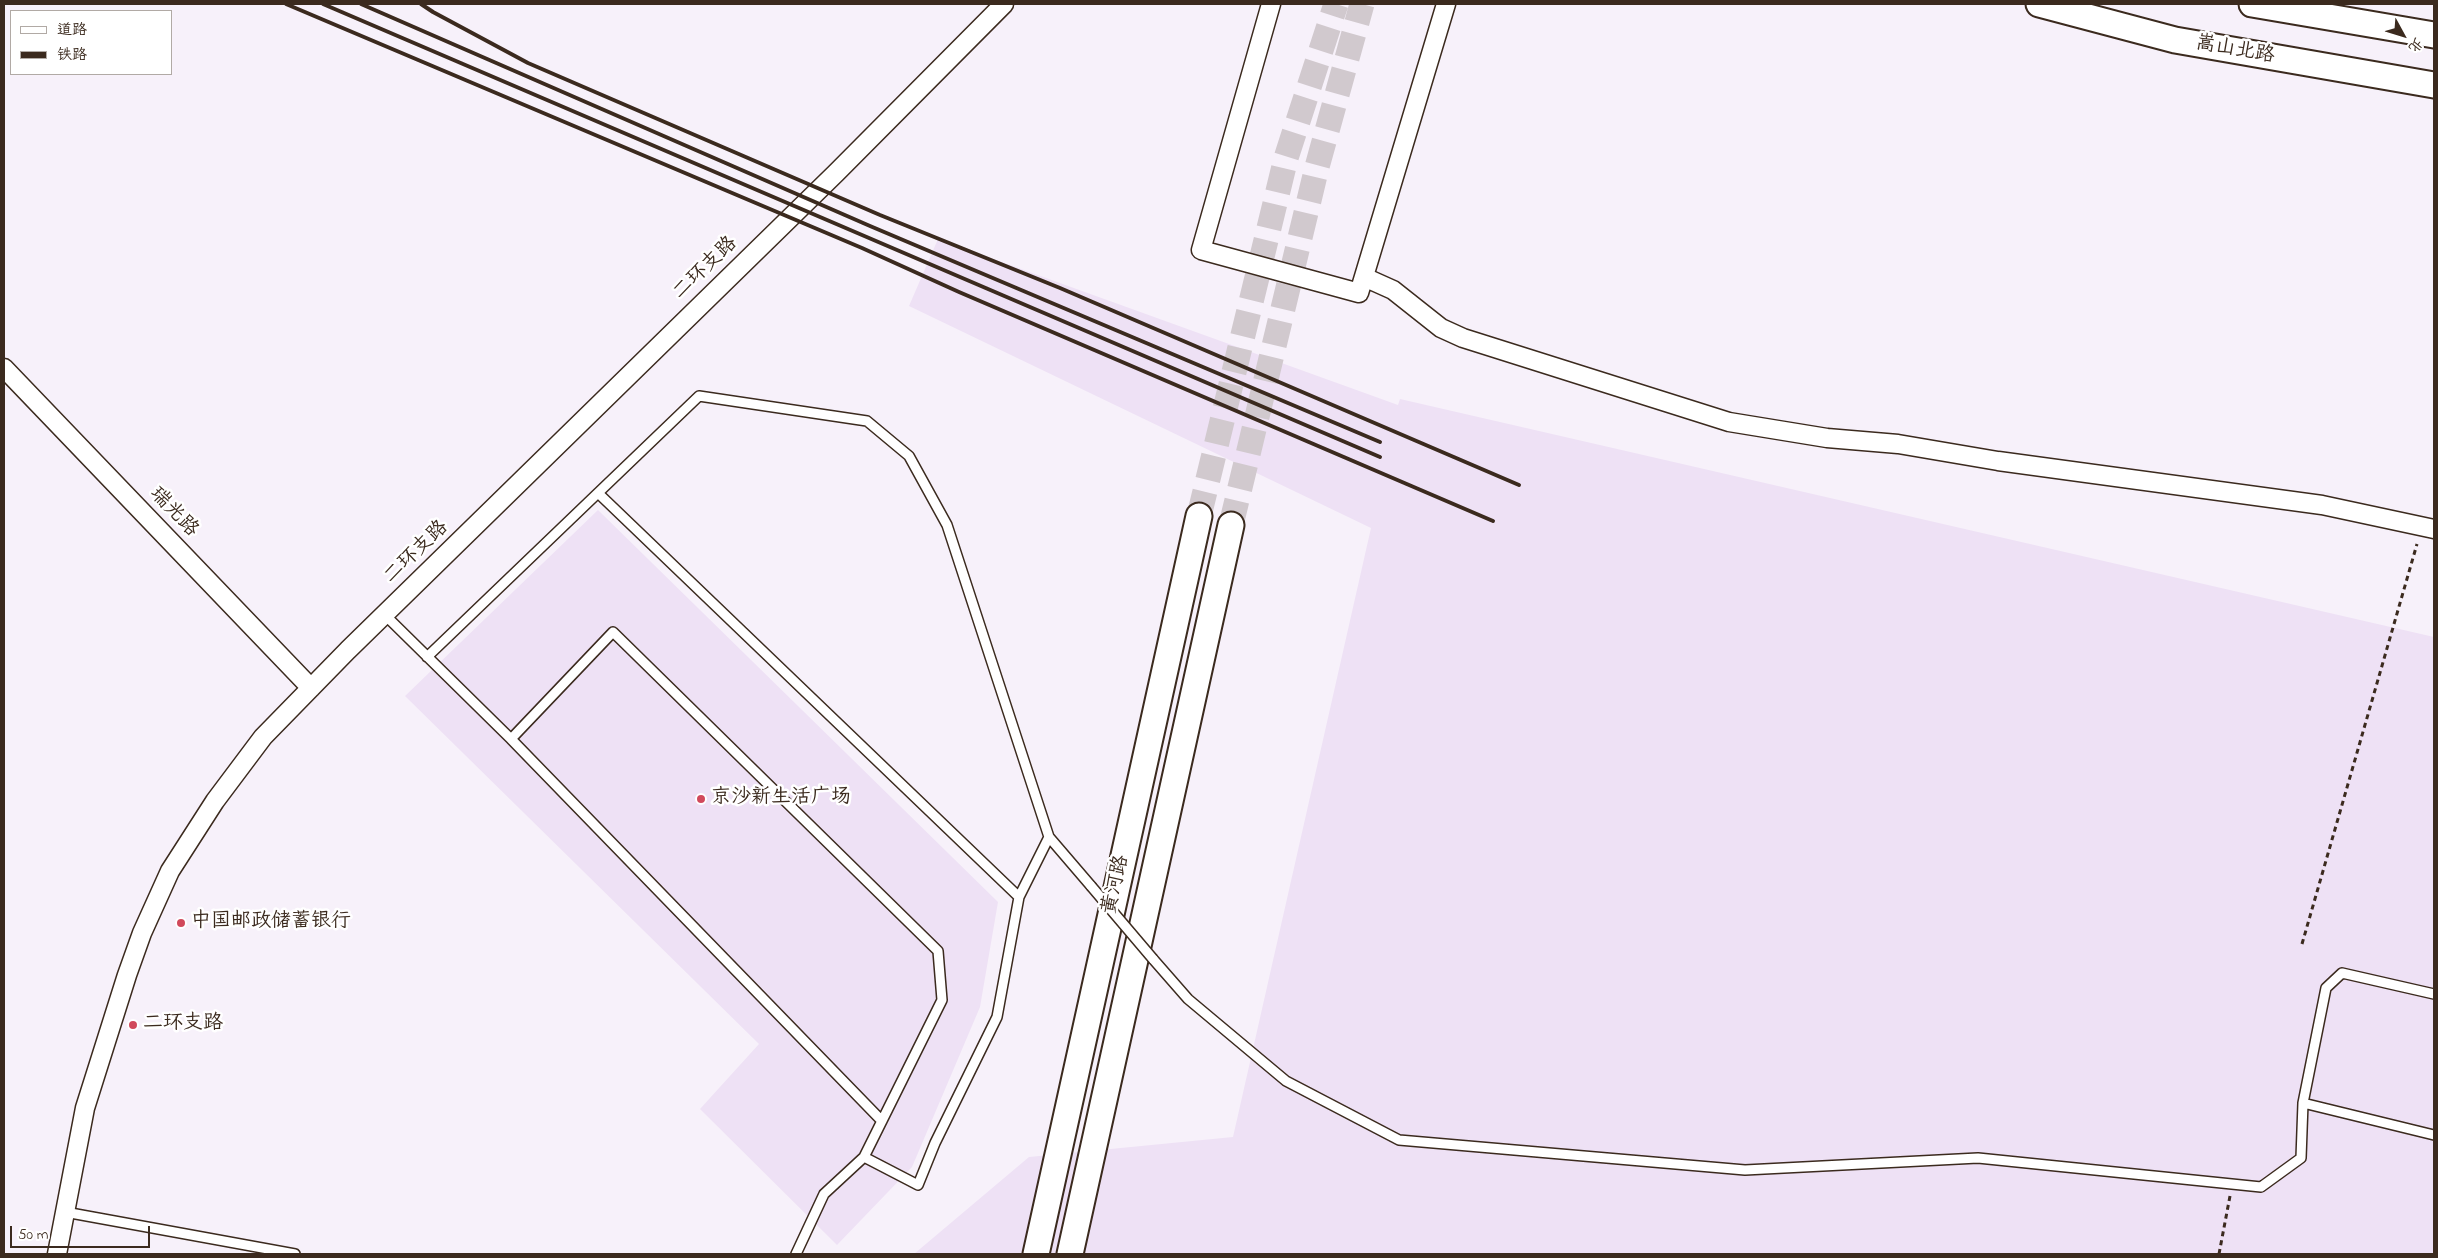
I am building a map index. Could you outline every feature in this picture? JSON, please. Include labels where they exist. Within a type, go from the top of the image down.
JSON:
[{"type":"main road","name":"嵩山北路","points":[[2039,4],[2175,40],[2434,85]]},
{"type":"main road","points":[[2252,4],[2434,35]]},
{"type":"main road","name":"黄河路","points":[[1036,1254],[1199,516]]},
{"type":"main road","name":"黄河路","points":[[1070,1254],[1231,525]]},
{"type":"street","name":"二环支路","points":[[56,1254],[85,1108],[127,974],[142,934],[170,871],[215,801],[264,737],[384,614],[836,172],[1004,4]]},
{"type":"street","points":[[1271,4],[1201,250],[1359,293],[1446,4]]},
{"type":"street","points":[[1364,277],[1393,290],[1440,328],[1463,338],[1729,422],[1827,438],[1898,444],[1998,462],[2322,505],[2428,528]]},
{"type":"street","name":"瑞光路","points":[[4,368],[311,688]]},
{"type":"lane","points":[[428,658],[699,396],[867,421],[909,456],[947,525],[1049,837],[1188,999],[1286,1081],[1399,1140],[1744,1170],[1978,1158],[2261,1187],[2300,1158],[2303,1103],[2326,988],[2342,973],[2434,994]]},
{"type":"lane","points":[[598,493],[1019,896]]},
{"type":"lane","points":[[384,614],[511,738],[882,1121]]},
{"type":"lane","points":[[511,738],[613,632],[938,951],[942,1000],[864,1157],[824,1194],[796,1254]]},
{"type":"lane","points":[[864,1157],[918,1185],[935,1143],[997,1017],[1019,896],[1049,837]]},
{"type":"lane","points":[[2303,1103],[2434,1135]]},
{"type":"lane","points":[[65,1212],[295,1254]]},
{"type":"path","points":[[2302,944],[2428,528]]},
{"type":"path","points":[[2219,1254],[2232,1183]]},
{"type":"shaded area","points":[[938,239],[1398,405],[1400,399],[2434,637],[2434,1254],[914,1254],[1029,1157],[1233,1137],[1371,528],[909,306]]},
{"type":"shaded area","name":"京沙新生活广场","points":[[598,510],[998,902],[980,1007],[912,1167],[837,1245],[700,1109],[759,1044],[405,696]]},
{"type":"tunnel","points":[[1199,516],[1286,158],[1336,4]]},
{"type":"tunnel","points":[[1231,525],[1317,167],[1362,4]]},
{"type":"railway","points":[[286,4],[862,248],[959,292],[1493,521]]},
{"type":"railway","points":[[323,4],[1380,457]]},
{"type":"railway","points":[[361,4],[870,226],[1380,442]]},
{"type":"railway","points":[[421,4],[528,63],[880,215],[1060,288],[1519,485]]},
{"type":"place","name":"京沙新生活广场","points":[[701,799]]},
{"type":"place","name":"中国邮政储蓄银行","points":[[181,923]]},
{"type":"place","name":"二环支路","points":[[133,1025]]}]
